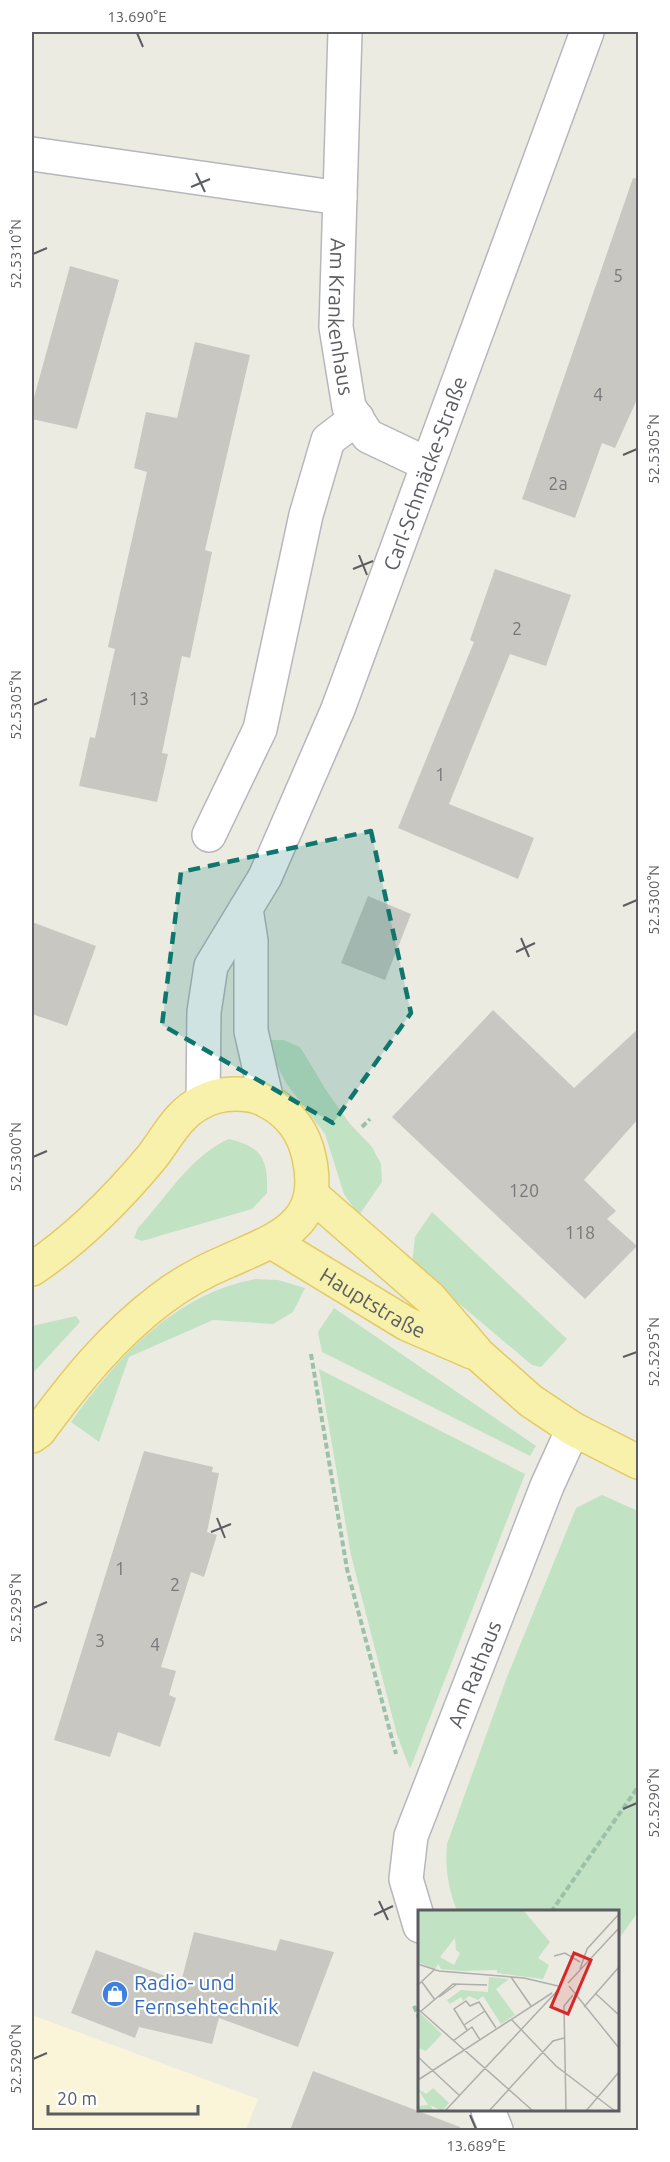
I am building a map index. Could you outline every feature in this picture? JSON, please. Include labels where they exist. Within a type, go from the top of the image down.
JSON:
[{"type":"main road","points":[[32,1269],[62,1249],[102,1211],[152,1157],[185,1112],[203,1101],[229,1095],[252,1095],[284,1112],[297,1126],[310,1162],[312,1195],[304,1214],[291,1230],[272,1242],[193,1277],[160,1299],[88,1365],[39,1431],[32,1436]]},
{"type":"main road","name":"Hauptstraße","points":[[312,1195],[430,1298],[479,1355],[531,1401],[573,1429],[639,1462]]},
{"type":"main road","name":"Hauptstraße","points":[[272,1242],[407,1324],[479,1355]]},
{"type":"street","name":"Am Krankenhaus","points":[[345,32],[336,327],[349,407],[368,436],[427,464]]},
{"type":"street","name":"Carl-Schmäcke-Straße","points":[[203,1101],[204,1012],[211,966],[265,877],[338,709],[587,32]]},
{"type":"street","points":[[32,154],[340,198]]},
{"type":"street","points":[[209,835],[260,729],[306,514],[328,440],[357,418]]},
{"type":"street","points":[[246,909],[251,941],[251,1030],[267,1101]]},
{"type":"street","name":"Am Rathaus","points":[[418,1919],[406,1878],[411,1836],[547,1486],[573,1429]]},
{"type":"street","points":[[489,2111],[496,2130]]},
{"type":"path","points":[[362,1127],[370,1119]]},
{"type":"path","points":[[311,1354],[347,1569],[397,1757]]},
{"type":"path","points":[[552,1910],[639,1787]]},
{"type":"path","points":[[414,2006],[418,2015]]},
{"type":"highlighted area","points":[[371,831],[411,1013],[333,1123],[162,1025],[181,872]]},
{"type":"shaded area","points":[[32,2015],[258,2099],[246,2130],[32,2130]]},
{"type":"green space","points":[[269,1040],[283,1040],[300,1047],[326,1090],[350,1124],[372,1147],[381,1164],[382,1182],[359,1215],[344,1194],[325,1134],[286,1083],[276,1063]]},
{"type":"green space","points":[[229,1139],[256,1151],[264,1164],[267,1193],[252,1209],[142,1241],[134,1238],[138,1228],[191,1166],[215,1146]]},
{"type":"green space","points":[[432,1212],[567,1339],[541,1367],[532,1365],[412,1264],[415,1237]]},
{"type":"green space","points":[[255,1279],[278,1280],[305,1288],[293,1312],[273,1324],[213,1320],[129,1357],[99,1442],[71,1422],[128,1352],[173,1314],[225,1287]]},
{"type":"green space","points":[[334,1308],[536,1446],[530,1456],[322,1352],[318,1332]]},
{"type":"green space","points":[[76,1316],[80,1322],[32,1374],[32,1326]]},
{"type":"green space","points":[[319,1369],[525,1474],[410,1769],[397,1735],[351,1555]]},
{"type":"green space","points":[[602,1495],[638,1511],[638,1912],[619,1939],[619,1910],[457,1910],[449,1886],[446,1862],[447,1844],[507,1677],[576,1508]]},
{"type":"building","points":[[633,178],[639,179],[639,395],[615,448],[602,443],[575,518],[522,499]]},
{"type":"building","points":[[70,266],[119,280],[77,429],[32,419],[32,405]]},
{"type":"building","points":[[195,342],[250,355],[205,550],[212,552],[190,658],[182,656],[162,753],[168,754],[157,802],[79,786],[90,737],[95,738],[115,649],[108,647],[147,472],[134,468],[146,412],[177,418]]},
{"type":"building","points":[[495,569],[571,595],[546,666],[510,654],[449,804],[534,838],[518,879],[398,828],[474,642],[470,640]]},
{"type":"building","points":[[368,896],[411,914],[385,980],[341,963]]},
{"type":"building","points":[[32,922],[96,946],[67,1026],[32,1014]]},
{"type":"building","points":[[493,1010],[574,1088],[639,1028],[639,1118],[584,1180],[616,1211],[607,1219],[637,1246],[585,1299],[392,1117]]},
{"type":"building","points":[[144,1451],[213,1467],[212,1472],[219,1473],[207,1532],[217,1535],[204,1577],[191,1572],[161,1667],[176,1671],[169,1695],[176,1698],[160,1747],[118,1732],[110,1757],[54,1740]]},
{"type":"building","points":[[194,1932],[276,1951],[280,1939],[334,1952],[298,2047],[219,2018],[212,2044],[139,2027],[135,2038],[71,2013],[96,1950],[181,1982]]},
{"type":"building","points":[[313,2071],[460,2127],[459,2130],[290,2130]]},
{"type":"place","name":"Radio- und Fernsehtechnik","points":[[115,1994]]}]
